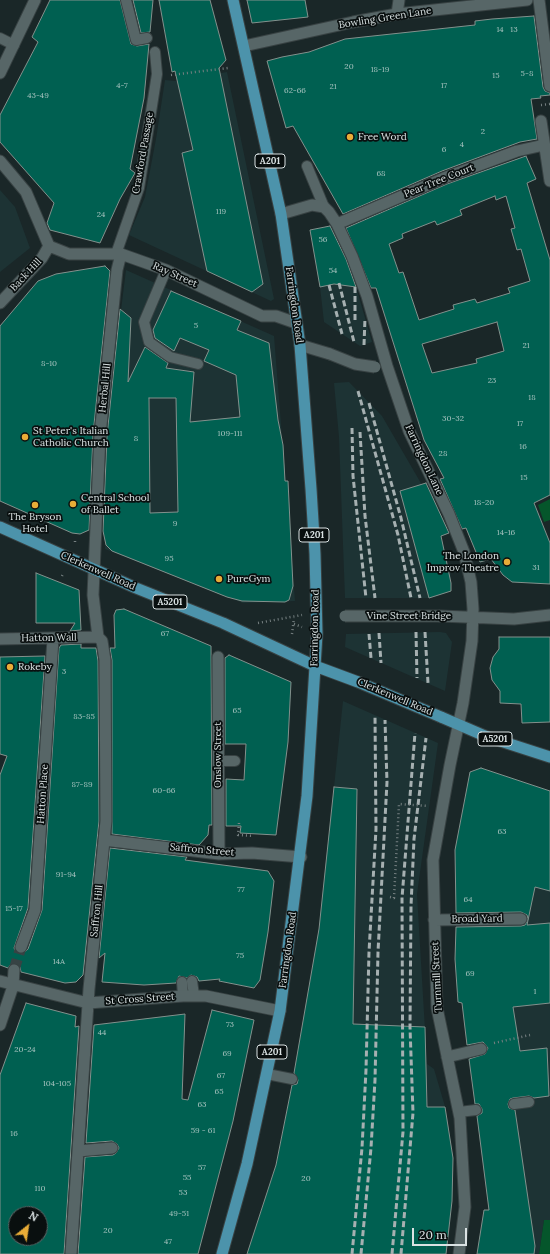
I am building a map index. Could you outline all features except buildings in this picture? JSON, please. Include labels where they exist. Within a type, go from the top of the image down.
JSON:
[{"type":"main road","name":"Farringdon Road","points":[[222,1254],[247,1164],[280,1011],[301,857],[307,796],[315,666],[316,613],[311,489],[300,346],[281,214],[233,0]]},
{"type":"main road","name":"Clerkenwell Road","points":[[0,527],[94,570],[242,632],[315,666],[492,738],[550,757]]},
{"type":"street","points":[[0,73],[35,0]]},
{"type":"street","points":[[398,14],[399,0]]},
{"type":"street","name":"Bowling Green Lane","points":[[244,46],[353,22],[398,14],[527,0]]},
{"type":"street","points":[[539,0],[550,86]]},
{"type":"street","points":[[540,121],[550,181]]},
{"type":"street","name":"Pear Tree Court","points":[[337,224],[444,178],[517,151],[544,145]]},
{"type":"street","points":[[0,161],[26,192],[49,246]]},
{"type":"street","points":[[281,214],[312,205],[324,207]]},
{"type":"street","name":"Farringdon Lane","points":[[324,207],[330,212],[337,224],[352,256],[367,296],[381,366],[409,431],[449,514],[464,552],[471,582],[473,616],[472,641],[458,724]]},
{"type":"street","name":"Ray Street","points":[[49,246],[69,254],[119,254],[166,270],[262,316],[276,316],[296,323]]},
{"type":"street","name":"Back Hill","points":[[0,303],[42,258],[49,246]]},
{"type":"street","name":"Herbal Hill","points":[[94,570],[100,435],[119,254]]},
{"type":"street","points":[[300,346],[330,354],[355,364],[381,366]]},
{"type":"street","name":"Saffron Hill","points":[[71,1254],[88,1003],[106,821],[105,660],[102,641],[98,637],[93,595],[94,570]]},
{"type":"street","name":"Vine Street Bridge","points":[[345,616],[473,616],[514,619],[550,615]]},
{"type":"street","name":"Hatton Wall","points":[[0,640],[98,637]]},
{"type":"street","name":"Hatton Place","points":[[21,947],[34,910],[53,639]]},
{"type":"street","name":"Onslow Street","points":[[218,657],[219,854]]},
{"type":"street","name":"Turnmill Street","points":[[458,724],[433,860],[437,1008],[459,1112],[465,1207],[459,1254]]},
{"type":"street","name":"Saffron Street","points":[[104,840],[219,854],[252,853],[301,857]]},
{"type":"street","name":"Broad Yard","points":[[434,920],[521,919]]},
{"type":"street","points":[[0,1025],[14,986],[14,970]]},
{"type":"street","name":"St Cross Street","points":[[0,982],[88,1003],[194,995],[212,996],[280,1011]]},
{"type":"street","points":[[447,1057],[481,1050]]},
{"type":"street","points":[[78,1151],[112,1148]]},
{"type":"lane","points":[[126,0],[136,40],[147,38]]},
{"type":"lane","points":[[0,38],[14,45]]},
{"type":"lane","name":"Crawford Passage","points":[[119,254],[139,188],[156,74],[155,52]]},
{"type":"lane","name":"Farringdon Lane","points":[[307,166],[324,207]]},
{"type":"lane","points":[[166,270],[144,322],[149,342],[170,357],[198,364]]},
{"type":"lane","points":[[218,761],[235,761]]},
{"type":"lane","points":[[192,981],[194,995]]},
{"type":"lane","points":[[182,982],[183,996]]},
{"type":"lane","points":[[267,1074],[292,1079]]},
{"type":"lane","points":[[514,1104],[529,1102]]},
{"type":"lane","points":[[459,1112],[476,1110]]},
{"type":"path","points":[[156,74],[176,76],[228,68]]},
{"type":"path","points":[[242,632],[253,624],[260,622],[281,617],[316,613]]},
{"type":"path","points":[[292,634],[294,618]]},
{"type":"path","points":[[294,624],[303,628]]},
{"type":"path","points":[[390,897],[394,898],[399,804],[428,806]]},
{"type":"path","points":[[238,823],[238,835],[253,836]]},
{"type":"path","points":[[508,1040],[530,1035]]},
{"type":"shaded area","points":[[227,72],[274,299],[271,301],[129,235],[145,197],[165,80],[175,81]]},
{"type":"shaded area","points":[[0,190],[15,207],[30,248],[0,272]]},
{"type":"shaded area","points":[[126,270],[274,336],[295,601],[243,603],[105,549],[106,431]]},
{"type":"shaded area","points":[[348,281],[347,286],[356,287],[372,342],[360,346],[324,322],[320,287]]},
{"type":"shaded area","points":[[349,382],[382,416],[422,485],[450,569],[450,591],[429,598],[345,598],[339,437],[334,383]]},
{"type":"shaded area","points":[[446,633],[452,642],[445,691],[345,647],[346,634]]},
{"type":"shaded area","points":[[343,701],[438,743],[417,894],[427,1064],[434,1069],[446,1110],[453,1158],[452,1201],[446,1254],[326,1254],[353,1024],[357,789],[334,787]]},
{"type":"shaded area","points":[[481,768],[550,791],[550,1220],[544,1220],[539,1254],[477,1254],[484,1210],[489,1210],[462,1003],[458,1002],[455,959],[455,850],[470,772]]},
{"type":"green space","points":[[550,499],[550,520],[544,522],[538,505]]},
{"type":"green space","points":[[544,1220],[550,1220],[550,1254],[539,1254]]},
{"type":"tunnel","points":[[14,970],[21,947]]},
{"type":"railway","points":[[339,283],[354,342]]},
{"type":"railway","points":[[329,285],[342,334]]},
{"type":"railway","points":[[355,287],[355,320]]},
{"type":"railway","points":[[364,345],[365,318]]},
{"type":"railway","points":[[358,391],[398,535],[411,598]]},
{"type":"railway","points":[[369,403],[401,518],[420,598]]},
{"type":"railway","points":[[352,428],[353,476],[366,598]]},
{"type":"railway","points":[[360,432],[365,516],[375,598]]},
{"type":"railway","points":[[416,632],[417,678]]},
{"type":"railway","points":[[425,632],[428,683]]},
{"type":"railway","points":[[379,633],[381,663]]},
{"type":"railway","points":[[369,634],[371,658]]},
{"type":"railway","points":[[352,1254],[362,1148],[366,1070],[369,952],[376,829],[375,716]]},
{"type":"railway","points":[[361,1254],[371,1148],[375,1080],[378,952],[387,782],[385,720]]},
{"type":"railway","points":[[392,1254],[403,1132],[402,898],[415,733]]},
{"type":"railway","points":[[401,1254],[413,1113],[410,1027],[411,906],[414,839],[426,738]]},
{"type":"place","name":"Free Word","points":[[350,137]]},
{"type":"place","name":"St Peter's Italian Catholic Church","points":[[25,437]]},
{"type":"place","name":"Central School of Ballet","points":[[73,504]]},
{"type":"place","name":"The Bryson Hotel","points":[[35,505]]},
{"type":"place","name":"The London Improv Theatre","points":[[507,562]]},
{"type":"place","name":"PureGym","points":[[219,579]]},
{"type":"place","name":"Rokeby","points":[[10,667]]}]
